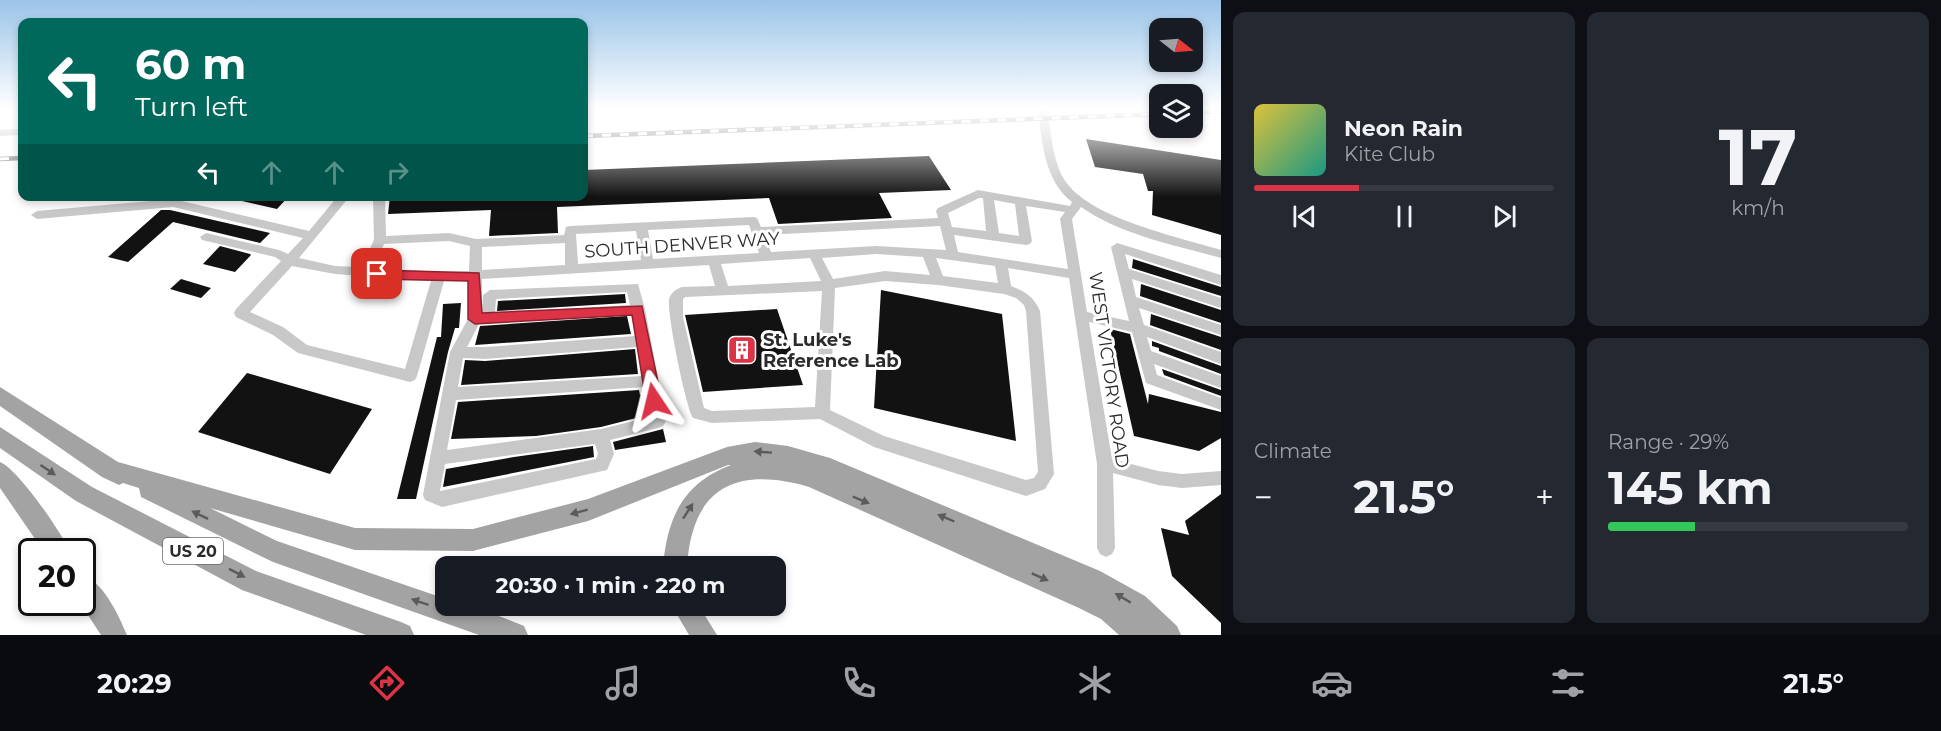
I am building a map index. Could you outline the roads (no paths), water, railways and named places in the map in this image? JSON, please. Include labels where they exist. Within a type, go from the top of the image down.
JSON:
[{"type":"main road","name":"US 20","points":[[0,395],[110,470],[273,551],[515,635]]},
{"type":"main road","name":"US 20","points":[[0,436],[84,494],[251,581],[401,635]]},
{"type":"main road","points":[[110,470],[355,539],[473,540],[588,510],[727,456],[755,451],[788,455],[822,465],[1091,580],[1136,605],[1168,635]]},
{"type":"main road","points":[[674,556],[674,549],[682,520],[697,498],[717,479],[737,471],[760,468],[786,470],[812,478],[1088,599],[1110,610],[1138,635]]},
{"type":"main road","points":[[0,472],[17,492],[48,538]]},
{"type":"main road","points":[[96,604],[114,635]]},
{"type":"main road","points":[[691,616],[704,635]]},
{"type":"street","points":[[1048,138],[1054,167],[1061,184],[1076,206]]},
{"type":"street","points":[[952,255],[942,211],[978,194],[1020,201],[1076,206],[1221,254]]},
{"type":"street","points":[[988,196],[993,236]]},
{"type":"street","points":[[341,201],[312,237],[241,313],[278,331],[303,349],[411,376],[440,278]]},
{"type":"street","points":[[365,273],[380,240],[379,201]]},
{"type":"street","points":[[757,231],[946,226],[1026,241],[1020,201]]},
{"type":"street","points":[[37,215],[173,203],[312,237]]},
{"type":"street","name":"WEST VICTORY ROAD","points":[[1076,206],[1066,219],[1105,464],[1106,548]]},
{"type":"street","points":[[572,270],[570,230],[753,221],[767,257]]},
{"type":"street","points":[[641,226],[648,265]]},
{"type":"street","name":"SOUTH DENVER WAY","points":[[206,237],[279,254],[290,261],[365,273],[440,278],[876,250],[1000,261],[1076,275]]},
{"type":"street","points":[[380,240],[449,237],[476,243],[570,239]]},
{"type":"street","points":[[476,243],[474,276],[482,318]]},
{"type":"street","points":[[1221,280],[1118,247],[1151,379],[1221,404]]},
{"type":"street","points":[[928,253],[938,280]]},
{"type":"street","points":[[814,254],[829,285],[822,413]]},
{"type":"street","points":[[714,261],[723,291]]},
{"type":"street","points":[[1000,261],[1005,289]]},
{"type":"street","points":[[1124,272],[1221,303]]},
{"type":"street","points":[[885,276],[938,280],[1005,289],[1021,295],[1029,302],[1033,311],[1046,474],[1039,484],[1026,488],[880,442],[822,413],[712,417],[698,413],[676,316],[675,303],[682,292],[829,285],[885,276]]},
{"type":"street","points":[[440,458],[602,436],[658,422],[633,286],[490,295],[482,318],[457,352],[440,458],[431,495],[442,499],[601,465],[606,454],[602,436]]},
{"type":"street","points":[[1131,300],[1221,330]]},
{"type":"street","points":[[482,318],[638,309]]},
{"type":"street","points":[[1080,315],[1138,328],[1221,358]]},
{"type":"street","points":[[457,352],[643,341]]},
{"type":"street","points":[[1145,355],[1221,382]]},
{"type":"street","points":[[449,394],[650,381]]},
{"type":"street","points":[[1105,464],[1158,478],[1182,481],[1221,478]]},
{"type":"railway","points":[[0,159],[18,158]]},
{"type":"place","name":"St. Luke's Reference Lab","points":[[742,350]]}]
